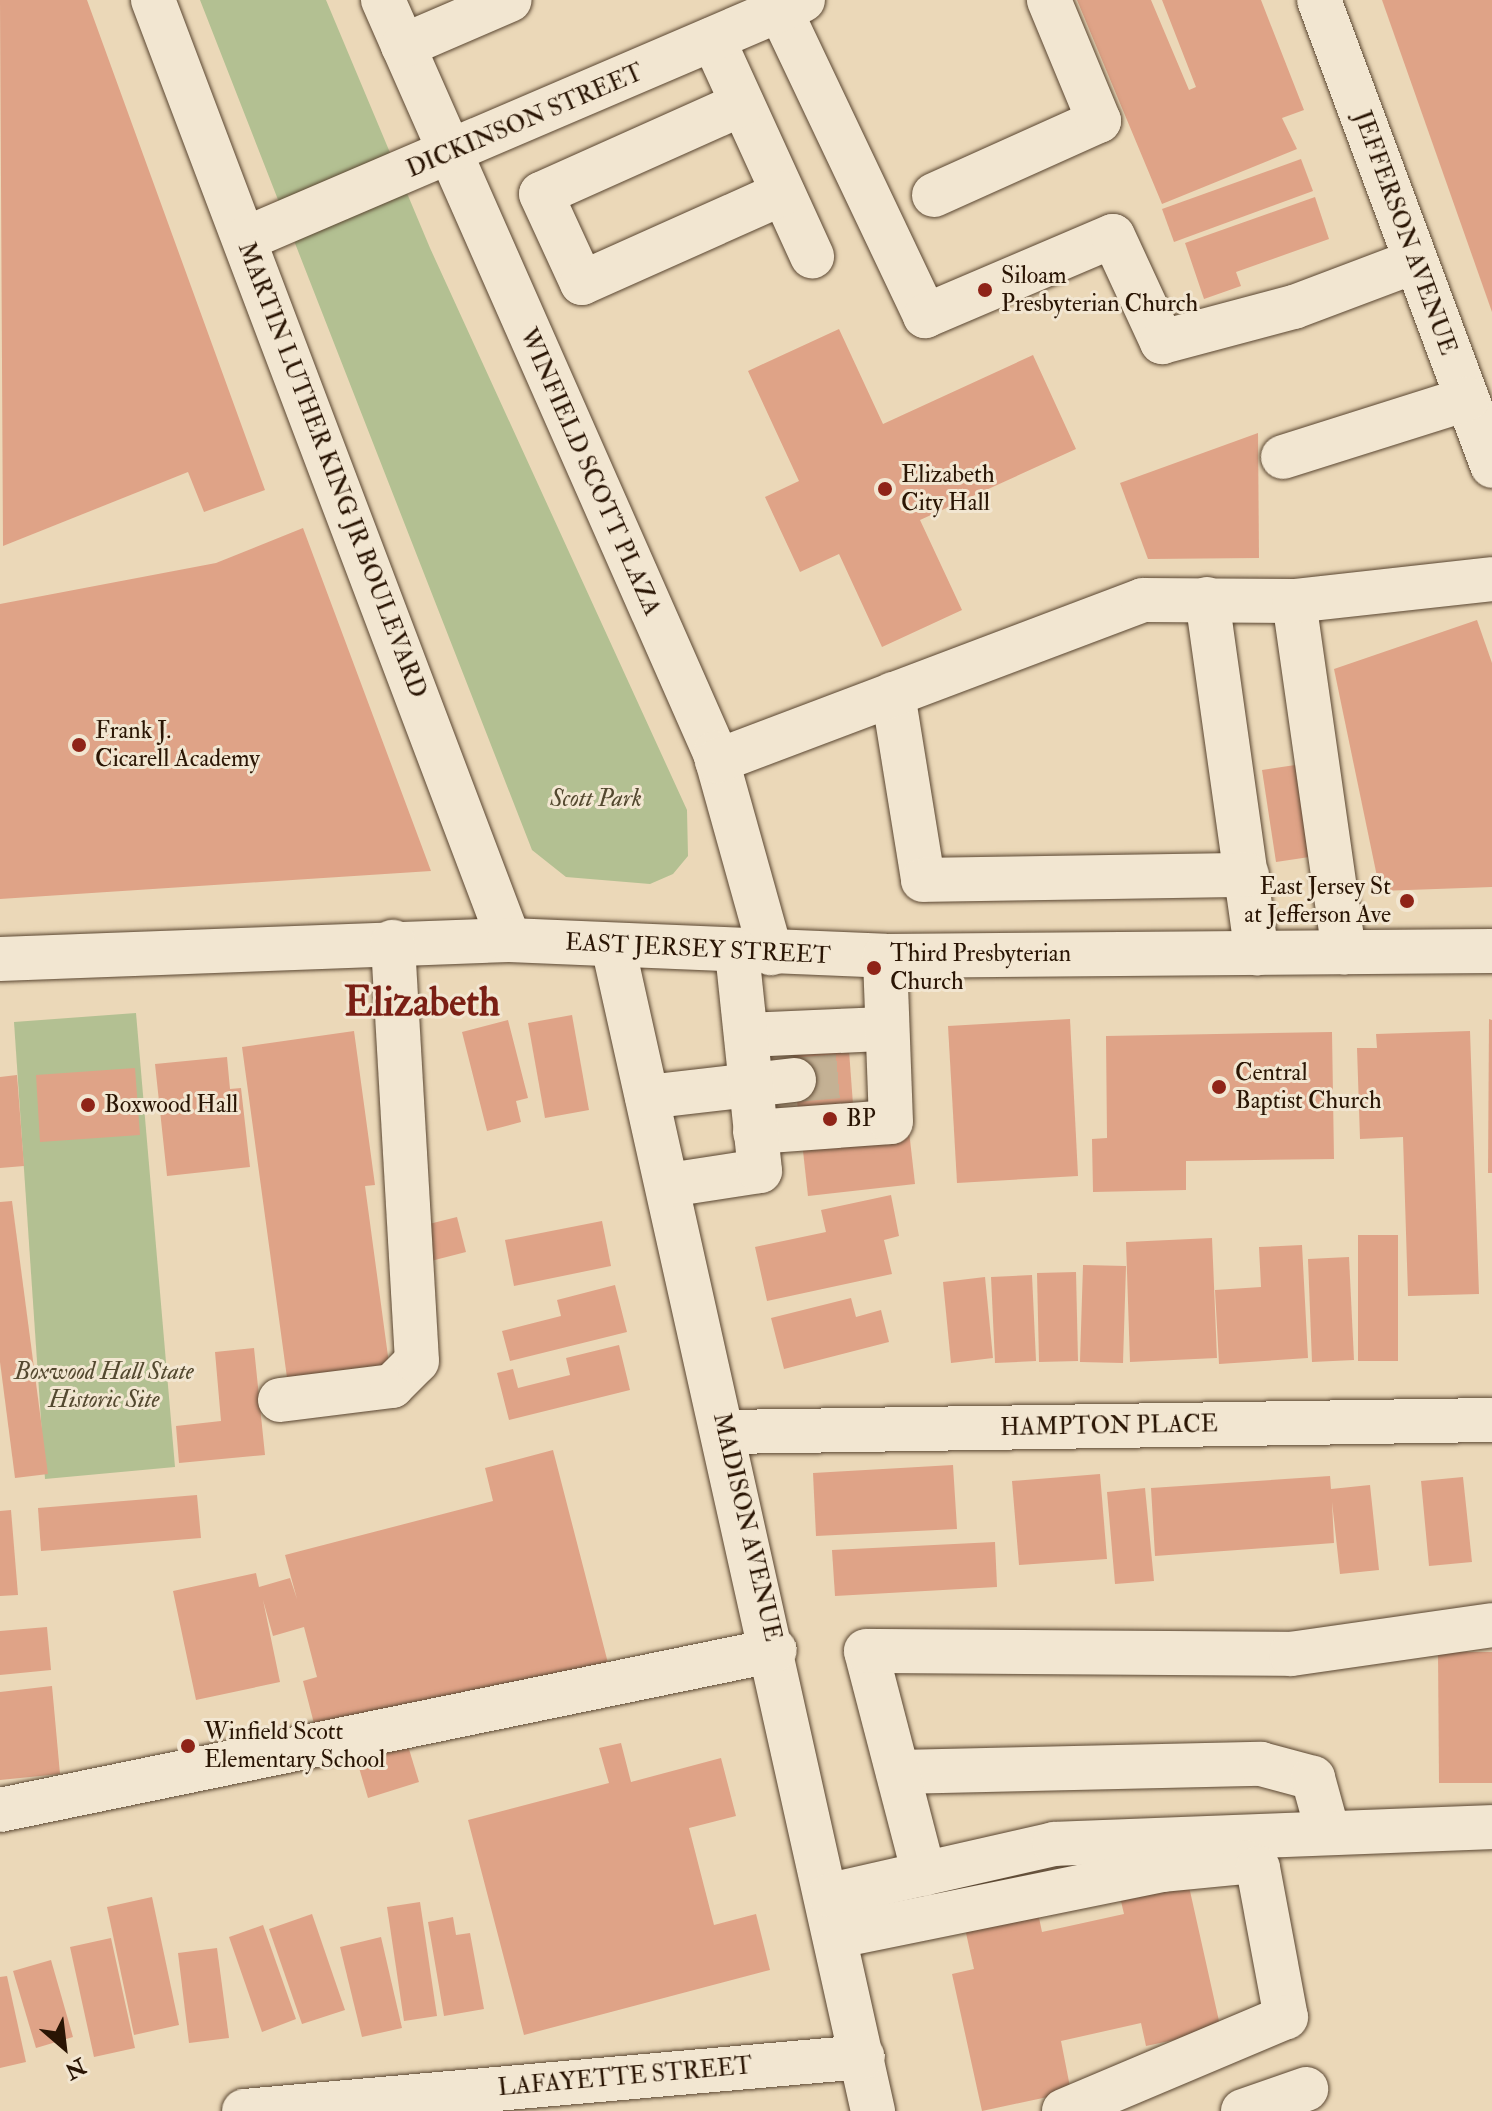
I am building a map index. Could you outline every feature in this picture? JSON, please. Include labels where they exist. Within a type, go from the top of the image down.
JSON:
[{"type":"street","name":"MARTIN LUTHER KING JR BOULEVARD","points":[[153,0],[509,940]]},
{"type":"street","name":"WINFIELD SCOTT PLAZA","points":[[383,0],[717,761],[754,952],[746,1035],[760,1171],[669,1185]]},
{"type":"street","points":[[403,46],[510,0]]},
{"type":"street","points":[[934,195],[1099,121],[1049,0]]},
{"type":"street","name":"JEFFERSON AVENUE","points":[[1319,0],[1492,466]]},
{"type":"street","name":"DICKINSON STREET","points":[[245,239],[449,155],[792,5]]},
{"type":"street","points":[[792,5],[925,316],[1113,236],[1162,342],[1294,307],[1416,261]]},
{"type":"street","points":[[713,39],[812,256]]},
{"type":"street","points":[[742,104],[541,194],[582,283],[783,193]]},
{"type":"street","points":[[490,249],[554,222]]},
{"type":"street","points":[[1283,457],[1467,399]]},
{"type":"street","points":[[717,761],[1143,600],[1294,601],[1492,579]]},
{"type":"street","points":[[1207,599],[1257,953]]},
{"type":"street","points":[[1294,601],[1344,952]]},
{"type":"street","points":[[893,694],[923,880],[1247,875]]},
{"type":"street","name":"EAST JERSEY STREET","points":[[0,959],[509,940],[885,956],[1492,951]]},
{"type":"street","points":[[280,1400],[392,1386],[417,1361],[393,942]]},
{"type":"street","name":"MADISON AVENUE","points":[[613,946],[775,1650],[873,2111]]},
{"type":"street","points":[[755,1132],[891,1122],[870,1074],[886,1029],[885,956]]},
{"type":"street","points":[[746,1035],[886,1029]]},
{"type":"street","points":[[647,1097],[794,1080]]},
{"type":"street","name":"HAMPTON PLACE","points":[[726,1432],[1492,1420]]},
{"type":"street","points":[[924,1874],[866,1651],[1291,1654],[1492,1625]]},
{"type":"street","points":[[0,1810],[775,1650]]},
{"type":"street","points":[[898,1772],[1261,1764],[1313,1778],[1327,1829]]},
{"type":"street","points":[[834,1916],[924,1874],[1054,1844],[1327,1829],[1492,1827]]},
{"type":"street","points":[[834,1916],[1161,1870],[1244,1862],[1258,1868],[1286,2017],[1064,2111]]},
{"type":"street","name":"LAFAYETTE STREET","points":[[244,2111],[863,2057]]},
{"type":"street","points":[[1243,2111],[1306,2089]]},
{"type":"green space","name":"Scott Park","points":[[200,0],[326,0],[430,248],[687,810],[688,856],[673,874],[650,884],[566,877],[532,850]]},
{"type":"green space","name":"Boxwood Hall State Historic Site","points":[[136,1013],[175,1467],[45,1479],[14,1022]]},
{"type":"building","points":[[0,0],[87,0],[265,490],[204,512],[188,472],[3,546]]},
{"type":"building","points":[[1077,0],[1151,0],[1189,90],[1196,87],[1162,0],[1261,0],[1304,110],[1282,118],[1297,149],[1162,204]]},
{"type":"building","points":[[1382,0],[1492,0],[1492,312]]},
{"type":"building","points":[[1301,159],[1313,191],[1174,242],[1162,209]]},
{"type":"building","points":[[1315,197],[1329,239],[1236,272],[1241,286],[1204,299],[1185,243]]},
{"type":"building","name":"Elizabeth City Hall","points":[[839,329],[883,424],[1033,355],[1076,449],[920,520],[962,610],[882,647],[839,554],[800,572],[765,497],[799,481],[748,371]]},
{"type":"building","points":[[1258,433],[1259,558],[1148,559],[1120,483]]},
{"type":"building","points":[[303,528],[431,871],[0,899],[0,604],[216,563]]},
{"type":"building","points":[[1477,620],[1492,663],[1492,887],[1380,891],[1334,669]]},
{"type":"building","points":[[1302,764],[1316,856],[1276,862],[1262,770]]},
{"type":"building","points":[[572,1015],[589,1110],[545,1118],[528,1023]]},
{"type":"building","points":[[1070,1019],[1078,1176],[957,1183],[948,1026]]},
{"type":"building","points":[[1489,1019],[1492,1020],[1492,1173],[1488,1173]]},
{"type":"building","points":[[508,1020],[528,1098],[516,1101],[521,1122],[487,1131],[462,1032]]},
{"type":"building","points":[[354,1031],[375,1185],[365,1186],[390,1371],[288,1385],[242,1047]]},
{"type":"building","points":[[1470,1031],[1479,1294],[1408,1296],[1403,1137],[1360,1139],[1357,1048],[1377,1048],[1376,1034]]},
{"type":"building","name":"Central Baptist Church","points":[[1332,1032],[1334,1159],[1186,1161],[1186,1190],[1093,1192],[1092,1139],[1107,1138],[1106,1036]]},
{"type":"building","points":[[848,1037],[854,1118],[799,1123],[792,1042]]},
{"type":"building","points":[[227,1057],[230,1089],[241,1088],[250,1167],[167,1176],[155,1064]]},
{"type":"building","name":"Boxwood Hall","points":[[135,1068],[140,1135],[40,1142],[36,1075]]},
{"type":"building","points":[[17,1075],[24,1166],[0,1168],[0,1077]]},
{"type":"building","points":[[909,1131],[915,1184],[808,1196],[802,1142]]},
{"type":"building","points":[[891,1195],[899,1236],[884,1240],[892,1274],[767,1301],[755,1247],[826,1232],[821,1210]]},
{"type":"building","points":[[12,1201],[48,1474],[15,1478],[0,1362],[0,1202]]},
{"type":"building","points":[[457,1217],[466,1252],[427,1262],[417,1227]]},
{"type":"building","points":[[602,1221],[611,1266],[514,1286],[505,1240]]},
{"type":"building","points":[[1358,1235],[1398,1235],[1398,1361],[1358,1361]]},
{"type":"building","points":[[1212,1238],[1217,1358],[1130,1362],[1126,1242]]},
{"type":"building","points":[[1302,1245],[1308,1358],[1219,1364],[1215,1290],[1261,1287],[1259,1247]]},
{"type":"building","points":[[1349,1257],[1354,1360],[1312,1362],[1308,1259]]},
{"type":"building","points":[[1083,1265],[1126,1266],[1123,1363],[1080,1362]]},
{"type":"building","points":[[1076,1272],[1078,1361],[1039,1362],[1037,1273]]},
{"type":"building","points":[[1032,1275],[1036,1361],[995,1363],[991,1277]]},
{"type":"building","points":[[985,1277],[993,1358],[951,1363],[943,1282]]},
{"type":"building","points":[[615,1285],[627,1332],[510,1361],[502,1331],[561,1316],[557,1300]]},
{"type":"building","points":[[851,1298],[856,1317],[881,1310],[889,1342],[784,1369],[771,1318]]},
{"type":"building","points":[[619,1345],[630,1390],[509,1420],[497,1373],[513,1369],[518,1388],[570,1375],[566,1358]]},
{"type":"building","points":[[254,1348],[265,1455],[179,1463],[176,1426],[221,1421],[215,1352]]},
{"type":"building","points":[[553,1450],[608,1663],[318,1739],[303,1681],[317,1677],[304,1627],[273,1636],[263,1600],[280,1682],[196,1700],[173,1591],[256,1573],[259,1587],[290,1578],[297,1599],[285,1555],[493,1501],[485,1468]]},
{"type":"building","points":[[953,1465],[957,1529],[816,1536],[813,1473]]},
{"type":"building","points":[[1100,1474],[1107,1559],[1019,1565],[1012,1481]]},
{"type":"building","points":[[1330,1476],[1331,1489],[1370,1485],[1379,1570],[1340,1574],[1332,1502],[1334,1543],[1155,1556],[1151,1488]]},
{"type":"building","points":[[1463,1477],[1472,1562],[1429,1566],[1421,1481]]},
{"type":"building","points":[[1145,1488],[1154,1581],[1115,1584],[1107,1492]]},
{"type":"building","points":[[197,1495],[201,1538],[41,1551],[38,1508]]},
{"type":"building","points":[[11,1510],[18,1595],[0,1596],[0,1511]]},
{"type":"building","points":[[995,1542],[997,1587],[835,1596],[832,1550]]},
{"type":"building","points":[[47,1627],[51,1670],[0,1675],[0,1631]]},
{"type":"building","points":[[1438,1652],[1492,1652],[1492,1783],[1439,1783]]},
{"type":"building","points":[[52,1686],[60,1774],[0,1780],[0,1692]]},
{"type":"building","points":[[405,1736],[419,1782],[368,1798],[354,1751]]},
{"type":"building","points":[[621,1743],[631,1782],[721,1758],[736,1816],[689,1828],[714,1925],[756,1914],[770,1970],[524,2035],[468,1820],[609,1783],[599,1748]]},
{"type":"building","points":[[1188,1882],[1221,2030],[1146,2046],[1141,2023],[1061,2041],[1071,2092],[982,2111],[952,1974],[974,1969],[964,1924],[1037,1908],[1042,1932],[1124,1914],[1120,1897]]},
{"type":"building","points":[[152,1897],[179,2025],[134,2035],[107,1907]]},
{"type":"building","points":[[420,1902],[437,2016],[404,2021],[387,1907]]},
{"type":"building","points":[[312,1914],[345,2010],[302,2024],[269,1929]]},
{"type":"building","points":[[453,1917],[456,1935],[470,1933],[484,2009],[444,2016],[428,1922]]},
{"type":"building","points":[[263,1925],[296,2019],[262,2032],[229,1937]]},
{"type":"building","points":[[381,1937],[402,2028],[362,2037],[340,1947]]},
{"type":"building","points":[[111,1938],[135,2048],[94,2057],[70,1947]]},
{"type":"building","points":[[217,1948],[229,2038],[189,2043],[178,1953]]},
{"type":"building","points":[[51,1960],[73,2037],[36,2048],[13,1971]]},
{"type":"building","points":[[7,1976],[26,2062],[0,2068],[0,1977]]},
{"type":"tunnel","points":[[794,1080],[851,1075]]},
{"type":"place","name":"Siloam Presbyterian Church","points":[[985,290]]},
{"type":"place","name":"Elizabeth City Hall","points":[[885,489]]},
{"type":"place","name":"Frank J. Cicarell Academy","points":[[79,745]]},
{"type":"place","name":"East Jersey St at Jefferson Ave","points":[[1407,901]]},
{"type":"place","name":"Third Presbyterian Church","points":[[874,968]]},
{"type":"place","name":"Central Baptist Church","points":[[1219,1087]]},
{"type":"place","name":"Boxwood Hall","points":[[88,1105]]},
{"type":"place","name":"BP","points":[[830,1119]]},
{"type":"place","name":"Winfield Scott Elementary School","points":[[188,1746]]},
{"type":"district","name":"Elizabeth","points":[[422,1003]]}]
